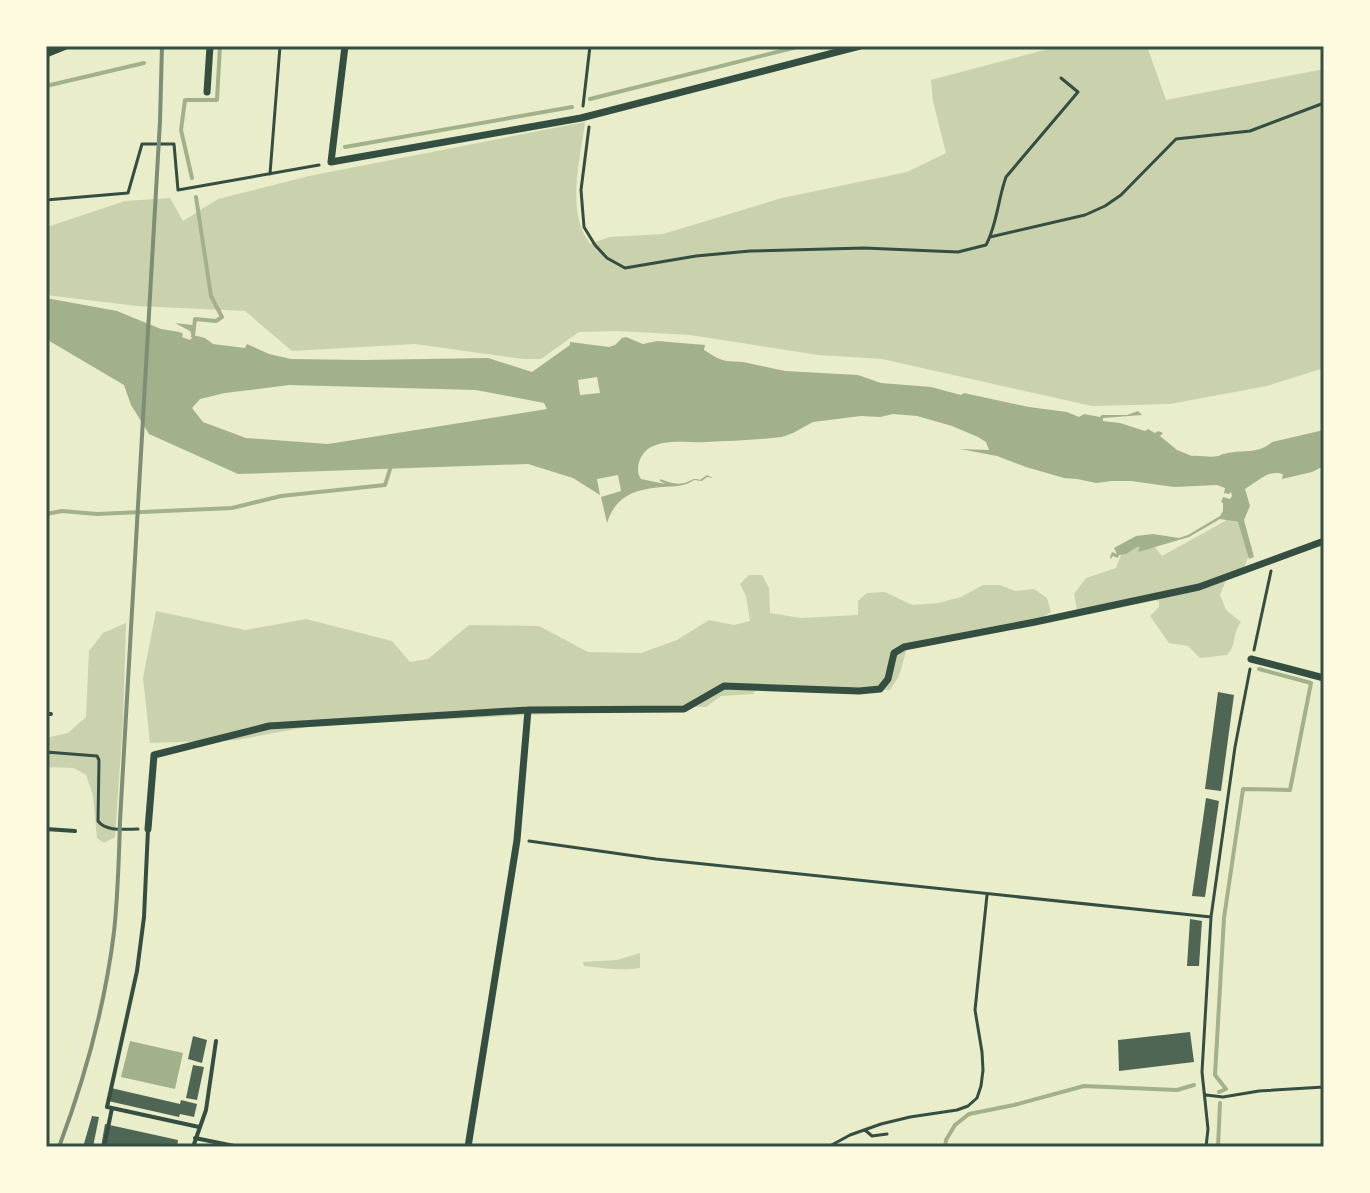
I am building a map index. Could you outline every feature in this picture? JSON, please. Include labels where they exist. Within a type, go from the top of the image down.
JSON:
[{"type":"street","points":[[46,54],[66,46]]},
{"type":"street","points":[[207,92],[210,46]]},
{"type":"street","points":[[345,46],[331,162],[581,118],[860,46]]},
{"type":"street","points":[[148,829],[154,755],[269,726],[528,710],[684,709],[724,686],[859,691],[880,689],[888,679],[894,653],[904,647],[1199,587],[1324,541]]},
{"type":"street","points":[[1251,659],[1324,678]]},
{"type":"street","points":[[468,1147],[517,840],[528,710]]},
{"type":"lane","points":[[46,829],[75,831]]},
{"type":"lane","points":[[148,829],[144,917],[137,971],[107,1107],[200,1127]]},
{"type":"lane","points":[[193,1147],[206,1110],[216,1041]]},
{"type":"lane","points":[[104,1147],[112,1108]]},
{"type":"lane","points":[[195,1138],[239,1147]]},
{"type":"path","points":[[270,174],[280,46]]},
{"type":"path","points":[[581,118],[590,46]]},
{"type":"path","points":[[590,116],[581,190],[584,227],[607,258],[625,268],[750,251],[864,248],[958,252],[986,245],[1006,177],[1078,92],[1061,78]]},
{"type":"path","points":[[990,237],[1085,215],[1105,206],[1121,195],[1176,139],[1250,131],[1324,103]]},
{"type":"path","points":[[46,200],[128,193],[142,144],[174,144],[178,190],[331,162]]},
{"type":"path","points":[[1206,1147],[1208,1129],[1202,1072],[1211,917],[1235,747],[1272,559]]},
{"type":"path","points":[[46,752],[97,756],[98,821],[101,826],[148,829]]},
{"type":"path","points":[[517,840],[656,859],[1211,917]]},
{"type":"path","points":[[828,1147],[850,1135],[910,1117],[957,1110],[977,1098],[983,1070],[975,1010],[987,895]]},
{"type":"path","points":[[1206,1095],[1223,1097],[1259,1091],[1324,1087]]},
{"type":"path","points":[[865,1130],[872,1136],[887,1134]]},
{"type":"shaded area","points":[[1147,46],[1166,100],[1324,69],[1324,368],[1267,386],[1170,404],[1092,406],[882,359],[818,355],[690,335],[579,332],[541,359],[415,344],[292,351],[245,311],[137,306],[46,295],[46,225],[125,201],[170,198],[183,221],[218,199],[309,176],[585,122],[576,202],[581,227],[590,244],[609,237],[663,234],[782,198],[907,172],[946,153],[931,80],[1048,49]]},
{"type":"shaded area","points":[[46,298],[117,311],[161,329],[180,332],[182,337],[190,340],[193,337],[190,331],[175,323],[192,325],[193,335],[213,344],[245,348],[247,344],[291,359],[488,358],[532,372],[570,342],[609,347],[626,337],[643,344],[657,341],[705,345],[704,350],[726,361],[785,371],[858,375],[881,383],[931,387],[961,395],[964,393],[1067,412],[1079,417],[1084,414],[1100,417],[1127,415],[1138,411],[1142,415],[1103,418],[1103,421],[1155,433],[1158,431],[1177,450],[1192,456],[1215,457],[1255,450],[1272,442],[1324,430],[1324,466],[1282,479],[1283,474],[1273,473],[1245,489],[1250,506],[1244,520],[1254,557],[1249,559],[1238,522],[1220,519],[1189,537],[1138,552],[1140,547],[1137,547],[1118,558],[1110,557],[1112,552],[1117,554],[1114,548],[1136,536],[1153,534],[1179,538],[1220,516],[1223,497],[1230,499],[1232,496],[1231,492],[1224,493],[1225,488],[1217,485],[1174,487],[1131,481],[1096,483],[1064,478],[997,456],[960,449],[989,450],[986,442],[952,426],[917,416],[893,414],[813,422],[782,437],[671,442],[651,447],[639,462],[641,479],[665,484],[660,479],[678,484],[700,480],[707,475],[713,478],[628,495],[616,506],[607,523],[601,497],[621,491],[618,475],[597,479],[600,495],[573,478],[528,464],[238,474],[149,434],[131,405],[124,385],[46,339]],"holes":[[[597,377],[600,393],[580,395],[578,380]],[[289,385],[476,390],[544,403],[547,409],[328,444],[246,438],[203,422],[192,408],[200,399],[225,393]]]},
{"type":"shaded area","points":[[1227,520],[1242,524],[1244,540],[1252,547],[1244,568],[1228,575],[1220,595],[1226,610],[1241,622],[1227,655],[1200,658],[1188,646],[1169,643],[1150,616],[1159,607],[1159,601],[1146,598],[1077,610],[1074,594],[1086,578],[1116,568],[1122,552],[1150,541],[1162,556]]},
{"type":"shaded area","points":[[749,575],[762,575],[769,588],[770,613],[801,618],[858,615],[858,601],[867,593],[885,592],[912,605],[961,597],[983,585],[1000,585],[1015,591],[1034,589],[1047,598],[1051,612],[1040,619],[907,648],[899,676],[890,690],[758,687],[753,694],[721,696],[706,707],[647,706],[312,726],[237,740],[150,743],[143,678],[156,611],[245,630],[306,619],[392,641],[410,662],[428,659],[469,625],[539,626],[588,652],[641,653],[677,640],[709,620],[734,625],[750,621],[746,596],[740,584]]},
{"type":"shaded area","points":[[126,623],[115,837],[104,843],[97,838],[93,795],[86,775],[74,768],[46,767],[46,738],[68,733],[86,717],[89,651],[103,633]]},
{"type":"shaded area","points":[[640,953],[640,968],[598,968],[584,966],[583,962],[617,960]]},
{"type":"shaded area","points":[[130,1041],[183,1053],[175,1089],[121,1077]]},
{"type":"building","points":[[1218,692],[1234,695],[1221,791],[1205,789]]},
{"type":"building","points":[[1206,798],[1219,801],[1205,897],[1192,896]]},
{"type":"building","points":[[1190,919],[1202,921],[1199,966],[1187,966]]},
{"type":"building","points":[[1190,1032],[1194,1062],[1119,1071],[1118,1040]]},
{"type":"building","points":[[193,1036],[207,1040],[202,1063],[188,1059]]},
{"type":"building","points":[[193,1065],[204,1067],[197,1100],[186,1098]]},
{"type":"building","points":[[111,1088],[180,1104],[181,1100],[197,1104],[194,1117],[180,1114],[179,1117],[108,1101]]},
{"type":"building","points":[[92,1116],[99,1117],[93,1147],[83,1147]]},
{"type":"building","points":[[105,1124],[178,1140],[177,1147],[101,1147]]},
{"type":"waterway","points":[[192,178],[181,130],[185,100],[217,100],[220,46]]},
{"type":"waterway","points":[[590,99],[801,46]]},
{"type":"waterway","points":[[46,86],[144,63]]},
{"type":"waterway","points":[[345,147],[572,107]]},
{"type":"waterway","points":[[193,336],[195,319],[216,321],[222,317],[211,296],[196,197]]},
{"type":"waterway","points":[[46,514],[62,511],[97,514],[232,508],[281,496],[385,485],[391,466]]},
{"type":"waterway","points":[[1219,1092],[1226,1089],[1215,1075],[1224,918],[1243,789],[1290,790],[1311,683],[1259,669]]},
{"type":"waterway","points":[[945,1147],[955,1125],[969,1114],[1084,1086],[1177,1090],[1194,1085]]},
{"type":"waterway","points":[[1218,1147],[1220,1103]]},
{"type":"railway","points":[[59,1147],[93,1041],[115,918],[162,46]]}]
